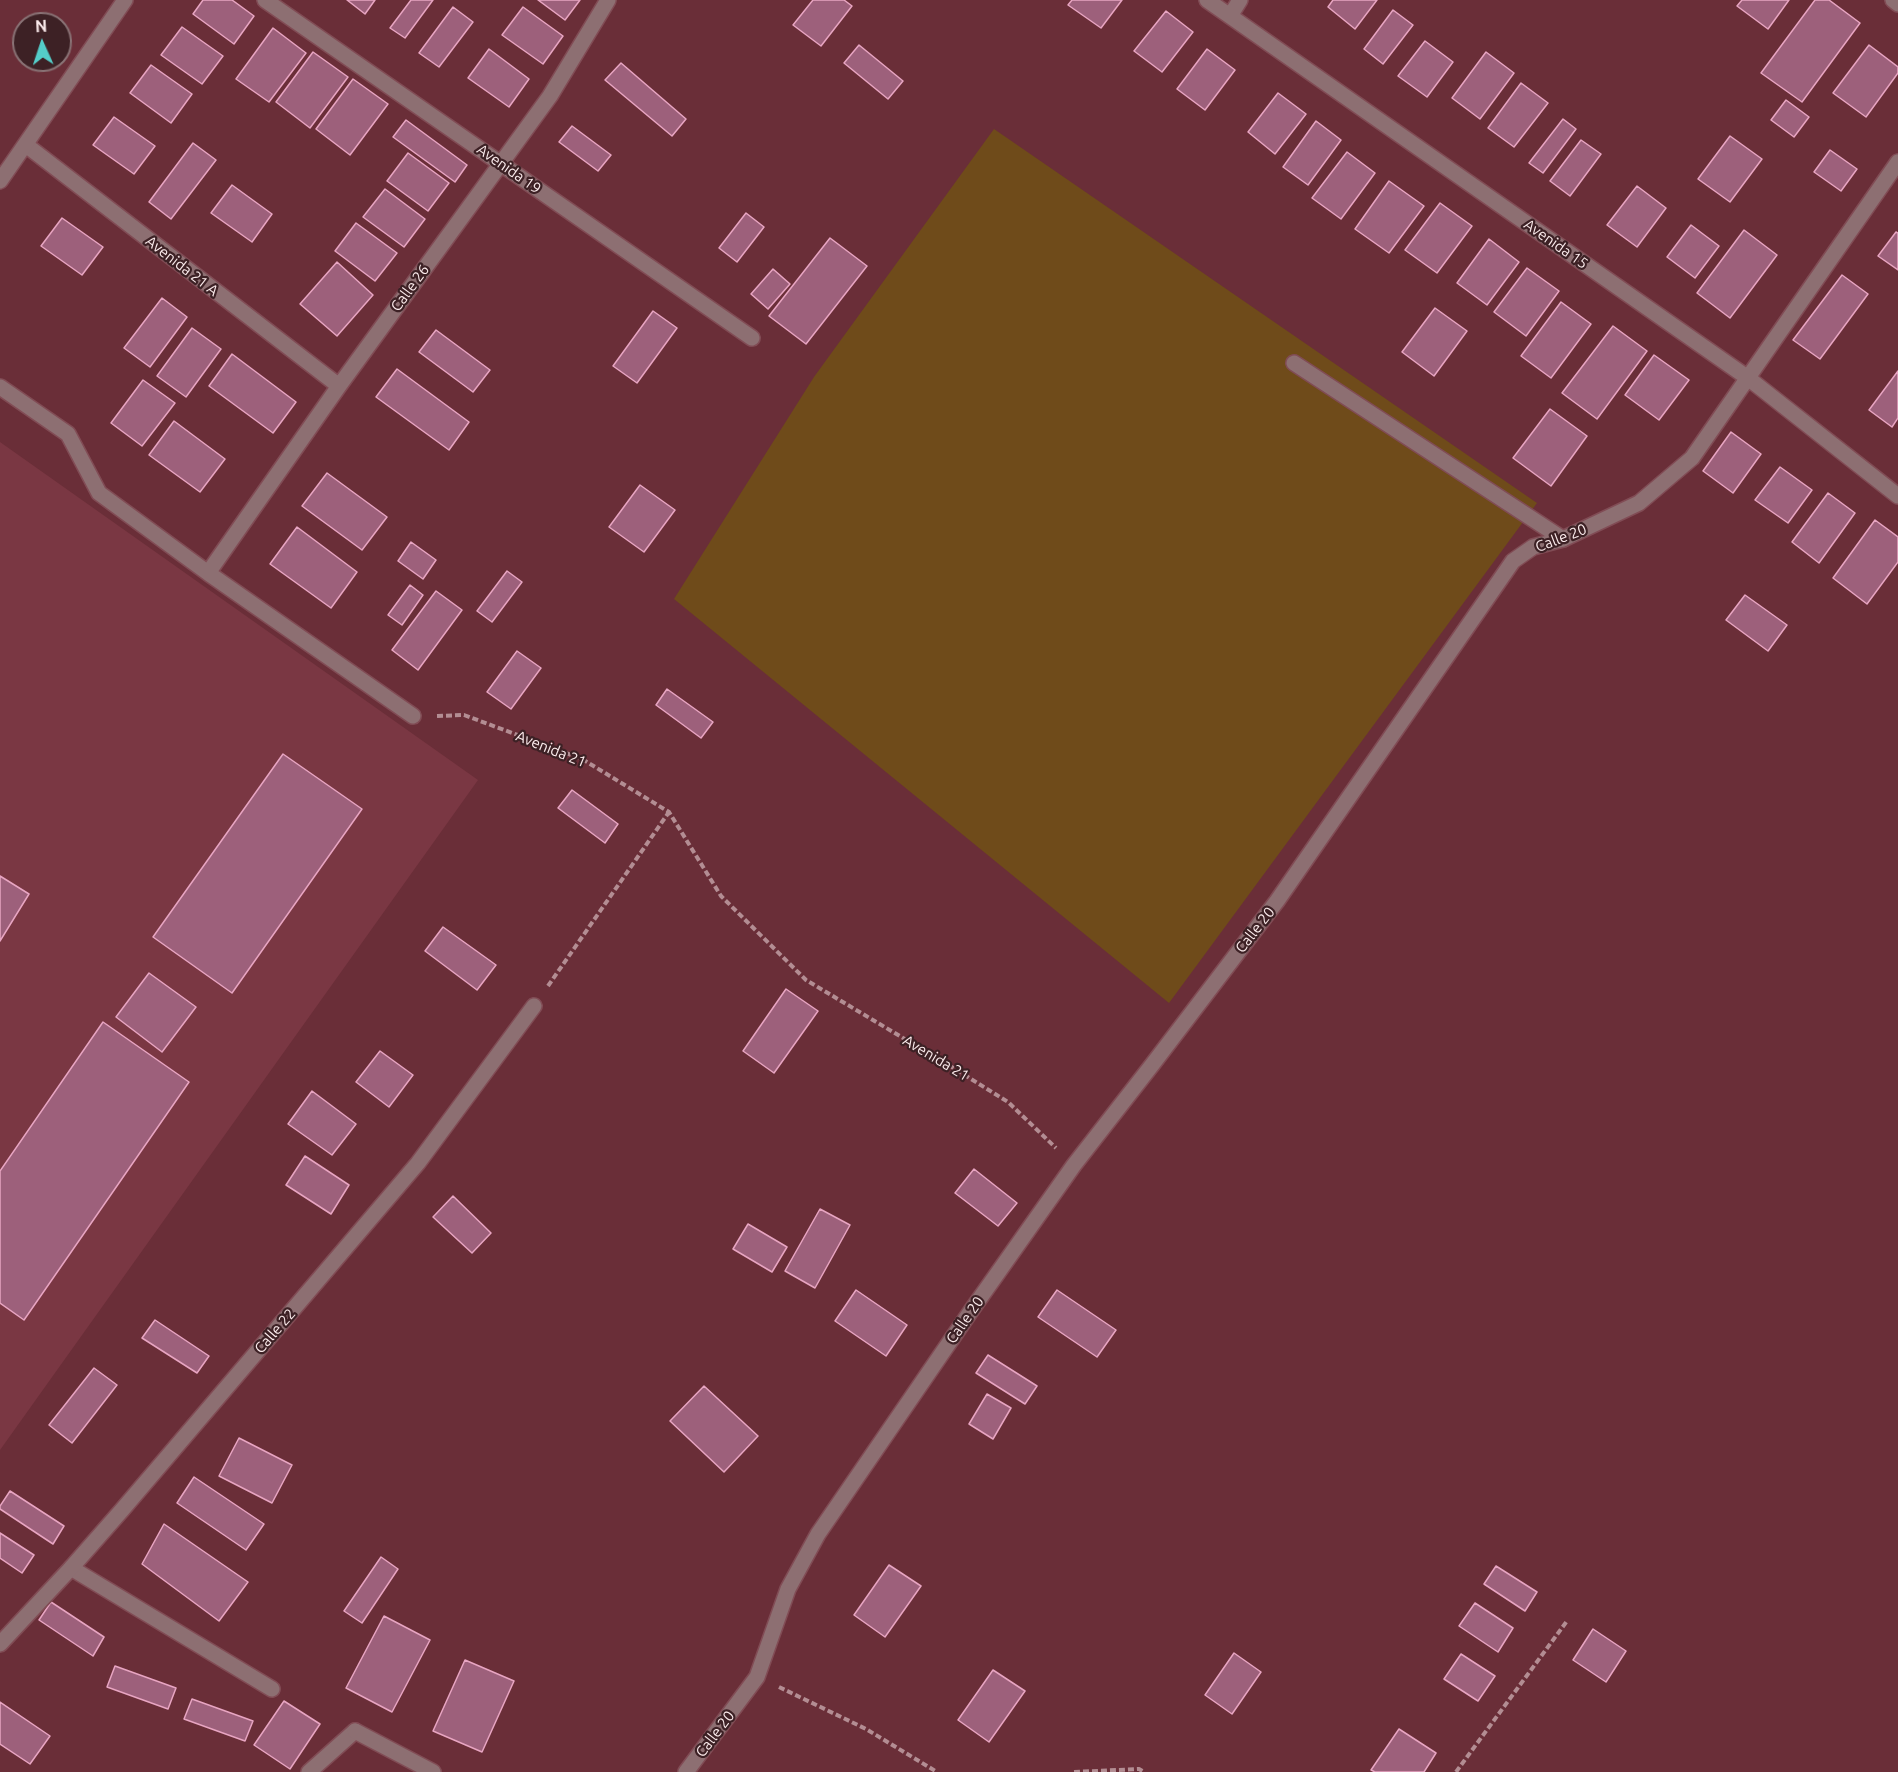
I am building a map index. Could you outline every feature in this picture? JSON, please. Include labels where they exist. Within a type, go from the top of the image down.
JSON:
[{"type":"street","points":[[0,181],[125,0]]},
{"type":"street","name":"Avenida 19","points":[[265,0],[752,338]]},
{"type":"street","name":"Calle 26","points":[[208,573],[339,386],[550,96],[608,0]]},
{"type":"street","name":"Avenida 15","points":[[1207,0],[1748,378],[1898,496]]},
{"type":"street","points":[[1230,16],[1240,0]]},
{"type":"street","points":[[1893,0],[1898,4]]},
{"type":"street","name":"Avenida 21 A","points":[[26,145],[339,386]]},
{"type":"street","name":"Calle 20","points":[[686,1772],[757,1677],[788,1589],[818,1534],[1074,1165],[1277,901],[1513,561],[1533,547],[1563,539],[1639,503],[1692,458],[1898,162]]},
{"type":"street","points":[[1294,363],[1563,539]]},
{"type":"street","points":[[0,387],[68,434],[99,493],[208,573],[414,716]]},
{"type":"street","name":"Calle 22","points":[[0,1644],[71,1568],[418,1163],[534,1006]]},
{"type":"street","points":[[71,1568],[272,1689]]},
{"type":"street","points":[[309,1772],[355,1731],[433,1772]]},
{"type":"path","name":"Avenida 21","points":[[414,716],[464,715],[582,759],[669,812],[721,896],[806,980],[1008,1102],[1074,1165]]},
{"type":"path","points":[[534,1006],[669,812]]},
{"type":"path","points":[[1456,1772],[1567,1621]]},
{"type":"path","points":[[757,1677],[866,1729],[937,1772]]},
{"type":"path","points":[[1074,1772],[1139,1769],[1144,1772]]},
{"type":"shaded area","points":[[994,129],[1537,503],[1169,1003],[674,599],[814,377]]},
{"type":"shaded area","points":[[0,442],[478,780],[0,1450]]},
{"type":"building","points":[[203,0],[232,0],[254,16],[234,44],[193,14]]},
{"type":"building","points":[[347,0],[375,0],[365,14]]},
{"type":"building","points":[[411,0],[433,0],[405,38],[390,28]]},
{"type":"building","points":[[538,0],[580,0],[565,20]]},
{"type":"building","points":[[813,0],[844,0],[852,6],[821,46],[793,25]]},
{"type":"building","points":[[1072,0],[1122,0],[1101,28],[1068,5]]},
{"type":"building","points":[[1333,0],[1377,0],[1355,29],[1328,7]]},
{"type":"building","points":[[1742,0],[1789,0],[1768,29],[1737,6]]},
{"type":"building","points":[[1815,0],[1829,0],[1860,23],[1802,102],[1761,73]]},
{"type":"building","points":[[453,7],[473,22],[439,67],[419,53]]},
{"type":"building","points":[[523,7],[563,36],[543,64],[502,35]]},
{"type":"building","points":[[1393,10],[1413,25],[1383,64],[1364,49]]},
{"type":"building","points":[[1166,11],[1193,32],[1162,72],[1134,51]]},
{"type":"building","points":[[182,27],[223,56],[202,84],[161,55]]},
{"type":"building","points":[[273,28],[306,53],[269,102],[236,79]]},
{"type":"building","points":[[1425,41],[1453,62],[1427,97],[1398,76]]},
{"type":"building","points":[[859,45],[903,81],[888,99],[844,63]]},
{"type":"building","points":[[1869,45],[1898,67],[1898,73],[1866,117],[1833,93]]},
{"type":"building","points":[[489,49],[529,79],[509,107],[468,78]]},
{"type":"building","points":[[1207,49],[1235,70],[1205,110],[1177,89]]},
{"type":"building","points":[[313,52],[348,77],[310,128],[276,102]]},
{"type":"building","points":[[1486,52],[1514,73],[1480,119],[1452,98]]},
{"type":"building","points":[[621,63],[686,119],[672,136],[605,80]]},
{"type":"building","points":[[151,65],[192,94],[171,123],[130,93]]},
{"type":"building","points":[[353,79],[388,104],[350,155],[316,129]]},
{"type":"building","points":[[1521,83],[1548,103],[1514,147],[1488,128]]},
{"type":"building","points":[[1278,93],[1306,114],[1275,154],[1248,132]]},
{"type":"building","points":[[1786,100],[1809,117],[1794,137],[1771,120]]},
{"type":"building","points":[[114,117],[155,146],[134,174],[93,145]]},
{"type":"building","points":[[1563,119],[1576,129],[1543,173],[1529,163]]},
{"type":"building","points":[[406,120],[467,165],[455,182],[393,137]]},
{"type":"building","points":[[1316,121],[1341,140],[1308,185],[1283,167]]},
{"type":"building","points":[[572,126],[611,155],[598,171],[559,142]]},
{"type":"building","points":[[1730,136],[1762,159],[1730,202],[1698,179]]},
{"type":"building","points":[[1581,140],[1601,154],[1570,196],[1550,181]]},
{"type":"building","points":[[193,143],[216,160],[171,219],[149,202]]},
{"type":"building","points":[[1830,150],[1857,169],[1841,191],[1814,172]]},
{"type":"building","points":[[1347,152],[1375,173],[1341,219],[1312,198]]},
{"type":"building","points":[[408,153],[449,183],[428,211],[387,181]]},
{"type":"building","points":[[1389,181],[1424,206],[1389,253],[1355,229]]},
{"type":"building","points":[[232,185],[272,214],[252,242],[211,213]]},
{"type":"building","points":[[1637,186],[1666,208],[1637,247],[1607,225]]},
{"type":"building","points":[[385,189],[425,219],[404,247],[363,217]]},
{"type":"building","points":[[1440,203],[1472,226],[1437,273],[1405,250]]},
{"type":"building","points":[[746,213],[764,227],[737,262],[719,248]]},
{"type":"building","points":[[62,218],[103,247],[82,275],[41,246]]},
{"type":"building","points":[[356,223],[397,253],[375,281],[335,251]]},
{"type":"building","points":[[1691,225],[1719,246],[1695,278],[1667,257]]},
{"type":"building","points":[[1744,230],[1777,255],[1730,318],[1697,293]]},
{"type":"building","points":[[1896,232],[1898,233],[1898,270],[1878,256]]},
{"type":"building","points":[[830,238],[867,266],[806,344],[769,316]]},
{"type":"building","points":[[1489,239],[1519,262],[1487,305],[1457,283]]},
{"type":"building","points":[[337,262],[373,295],[337,336],[300,304]]},
{"type":"building","points":[[1527,268],[1559,291],[1526,336],[1494,312]]},
{"type":"building","points":[[773,269],[790,284],[768,309],[751,294]]},
{"type":"building","points":[[1842,275],[1868,294],[1820,359],[1793,340]]},
{"type":"building","points":[[162,298],[187,317],[150,367],[124,348]]},
{"type":"building","points":[[1561,302],[1591,324],[1551,378],[1521,356]]},
{"type":"building","points":[[1435,308],[1467,331],[1434,376],[1402,352]]},
{"type":"building","points":[[653,311],[677,328],[637,383],[613,366]]},
{"type":"building","points":[[1613,326],[1647,351],[1597,419],[1562,393]]},
{"type":"building","points":[[192,328],[221,349],[186,397],[157,376]]},
{"type":"building","points":[[436,330],[490,370],[473,392],[419,352]]},
{"type":"building","points":[[232,354],[296,402],[273,433],[209,386]]},
{"type":"building","points":[[1654,355],[1689,380],[1659,420],[1625,395]]},
{"type":"building","points":[[397,369],[469,422],[449,450],[376,397]]},
{"type":"building","points":[[1898,371],[1898,418],[1892,427],[1869,410]]},
{"type":"building","points":[[143,380],[175,403],[142,446],[111,423]]},
{"type":"building","points":[[1550,409],[1587,436],[1551,486],[1513,458]]},
{"type":"building","points":[[174,421],[225,459],[200,492],[149,455]]},
{"type":"building","points":[[1731,432],[1761,454],[1733,493],[1703,471]]},
{"type":"building","points":[[1780,467],[1812,490],[1788,523],[1755,500]]},
{"type":"building","points":[[327,473],[387,517],[362,550],[302,506]]},
{"type":"building","points":[[640,485],[675,510],[644,552],[609,527]]},
{"type":"building","points":[[1828,493],[1855,513],[1819,563],[1792,542]]},
{"type":"building","points":[[1875,520],[1898,537],[1898,562],[1867,604],[1833,578]]},
{"type":"building","points":[[297,527],[357,572],[331,608],[270,564]]},
{"type":"building","points":[[411,542],[436,560],[423,579],[398,561]]},
{"type":"building","points":[[507,571],[522,582],[492,622],[477,611]]},
{"type":"building","points":[[410,585],[423,595],[402,625],[388,615]]},
{"type":"building","points":[[436,591],[462,610],[418,670],[392,650]]},
{"type":"building","points":[[1745,595],[1787,625],[1768,651],[1726,620]]},
{"type":"building","points":[[517,651],[541,668],[511,709],[487,692]]},
{"type":"building","points":[[667,689],[713,722],[701,738],[656,705]]},
{"type":"building","points":[[283,754],[362,809],[232,993],[153,937]]},
{"type":"building","points":[[572,790],[618,824],[605,843],[558,808]]},
{"type":"building","points":[[0,876],[29,894],[0,941]]},
{"type":"building","points":[[443,927],[496,965],[477,990],[425,951]]},
{"type":"building","points":[[149,973],[196,1007],[162,1052],[116,1017]]},
{"type":"building","points":[[786,989],[818,1011],[774,1073],[743,1051]]},
{"type":"building","points":[[103,1022],[189,1082],[24,1320],[0,1303],[0,1171]]},
{"type":"building","points":[[380,1051],[413,1075],[389,1107],[356,1082]]},
{"type":"building","points":[[312,1091],[356,1124],[332,1155],[288,1124]]},
{"type":"building","points":[[305,1156],[349,1185],[331,1214],[286,1185]]},
{"type":"building","points":[[974,1169],[1017,1203],[998,1226],[955,1193]]},
{"type":"building","points":[[453,1196],[491,1233],[472,1253],[433,1217]]},
{"type":"building","points":[[820,1209],[850,1225],[815,1288],[785,1271]]},
{"type":"building","points":[[748,1224],[787,1247],[772,1272],[733,1249]]},
{"type":"building","points":[[856,1290],[907,1325],[886,1356],[835,1321]]},
{"type":"building","points":[[1057,1290],[1116,1330],[1097,1357],[1038,1317]]},
{"type":"building","points":[[155,1320],[209,1356],[197,1373],[142,1338]]},
{"type":"building","points":[[988,1355],[1037,1386],[1025,1404],[976,1373]]},
{"type":"building","points":[[94,1368],[117,1385],[72,1443],[49,1425]]},
{"type":"building","points":[[704,1386],[758,1436],[724,1472],[670,1421]]},
{"type":"building","points":[[987,1394],[1011,1408],[993,1439],[969,1424]]},
{"type":"building","points":[[239,1438],[292,1465],[272,1503],[219,1476]]},
{"type":"building","points":[[194,1477],[264,1524],[246,1550],[177,1503]]},
{"type":"building","points":[[10,1491],[64,1526],[53,1544],[0,1509]]},
{"type":"building","points":[[164,1524],[248,1582],[219,1621],[142,1564]]},
{"type":"building","points":[[0,1533],[34,1555],[22,1573],[0,1558]]},
{"type":"building","points":[[381,1557],[398,1569],[362,1623],[344,1611]]},
{"type":"building","points":[[889,1565],[921,1586],[885,1637],[854,1615]]},
{"type":"building","points":[[1496,1566],[1537,1592],[1525,1611],[1484,1584]]},
{"type":"building","points":[[51,1602],[104,1637],[93,1656],[39,1620]]},
{"type":"building","points":[[1475,1603],[1513,1628],[1498,1652],[1459,1626]]},
{"type":"building","points":[[384,1616],[430,1640],[392,1712],[346,1688]]},
{"type":"building","points":[[1593,1629],[1626,1651],[1606,1682],[1573,1660]]},
{"type":"building","points":[[1234,1653],[1261,1672],[1232,1714],[1205,1695]]},
{"type":"building","points":[[1461,1654],[1495,1676],[1478,1701],[1444,1679]]},
{"type":"building","points":[[465,1660],[514,1681],[482,1752],[433,1731]]},
{"type":"building","points":[[115,1666],[176,1688],[168,1709],[107,1687]]},
{"type":"building","points":[[993,1670],[1025,1691],[989,1742],[958,1720]]},
{"type":"building","points":[[192,1699],[253,1721],[245,1741],[184,1719]]},
{"type":"building","points":[[284,1701],[320,1724],[290,1769],[254,1745]]},
{"type":"building","points":[[0,1702],[50,1736],[30,1764],[0,1744]]},
{"type":"building","points":[[1399,1729],[1436,1753],[1424,1772],[1375,1772],[1371,1770]]}]
